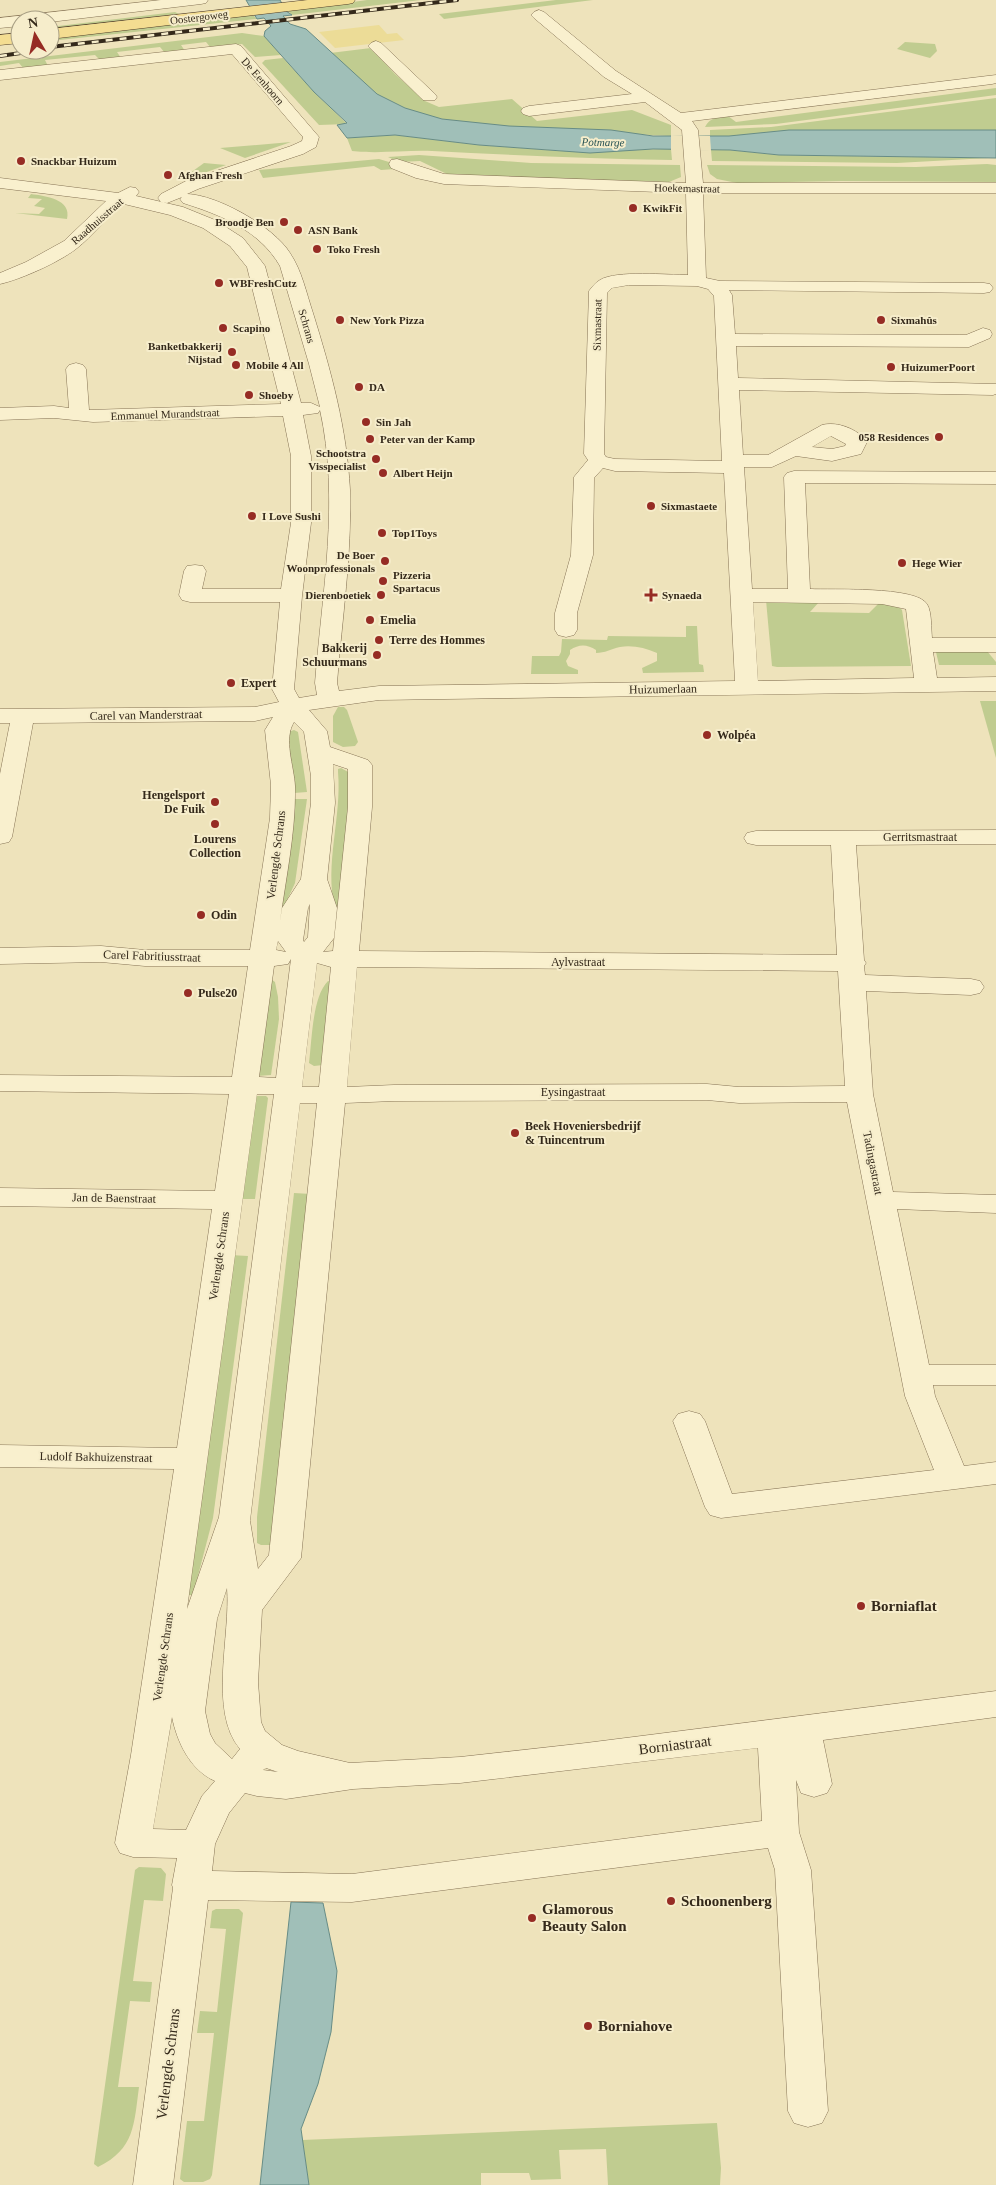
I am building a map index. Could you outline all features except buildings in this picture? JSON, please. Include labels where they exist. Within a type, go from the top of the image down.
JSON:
[{"type":"main road","name":"Oostergoweg","points":[[250,7],[269,0]]},
{"type":"main road","name":"Oostergoweg","points":[[60,24],[208,5],[284,7],[348,0]]},
{"type":"main road","name":"Oostergoweg","points":[[60,32],[208,5]]},
{"type":"street","name":"Oostergoweg","points":[[60,17],[208,5]]},
{"type":"street","points":[[539,15],[610,74],[648,97],[687,125],[691,143],[695,188],[697,281]]},
{"type":"street","points":[[376,46],[429,97]]},
{"type":"street","name":"De Eenhoorn","points":[[0,76],[236,49],[308,133],[311,137],[310,143],[297,150],[192,185],[152,205]]},
{"type":"street","points":[[678,118],[992,79]]},
{"type":"street","points":[[529,111],[648,97]]},
{"type":"street","name":"Hoekemastraat","points":[[398,164],[427,176],[444,179],[695,188],[990,190]]},
{"type":"street","name":"Schrans","points":[[1,173],[138,188],[173,194],[229,213],[256,230],[280,250],[290,266],[329,408],[337,452],[340,495],[339,526],[326,683],[330,699]]},
{"type":"street","name":"Schrans","points":[[1,173],[152,205],[188,216],[206,224],[236,243],[252,259],[258,273],[293,409],[301,456],[301,523],[291,596],[283,689],[292,706]]},
{"type":"street","name":"Raadhuisstraat","points":[[0,279],[32,266],[70,245],[105,210],[138,188]]},
{"type":"street","name":"Sixmastraat","points":[[599,461],[594,454],[598,291],[607,282],[629,280],[697,281],[717,287]]},
{"type":"street","points":[[717,287],[736,285],[984,288]]},
{"type":"street","points":[[717,287],[723,294],[747,687]]},
{"type":"street","points":[[725,340],[969,341],[982,334]]},
{"type":"street","points":[[76,370],[88,421]]},
{"type":"street","points":[[728,384],[992,389]]},
{"type":"street","name":"Emmanuel Murandstraat","points":[[0,414],[54,412],[88,421],[179,421],[293,409],[329,408]]},
{"type":"street","points":[[566,630],[566,613],[582,555],[584,477],[599,461],[615,465],[732,464],[772,461],[829,429],[848,435],[857,442],[854,450],[848,454]]},
{"type":"street","points":[[794,449],[820,456],[848,454],[881,468],[996,470]]},
{"type":"street","points":[[800,596],[794,477],[996,478]]},
{"type":"street","points":[[195,570],[190,595],[291,596]]},
{"type":"street","points":[[742,595],[882,597],[906,601],[917,606],[926,685]]},
{"type":"street","points":[[920,645],[996,646]]},
{"type":"street","name":"Huizumerlaan","points":[[292,706],[379,693],[996,684]]},
{"type":"street","points":[[316,741],[330,699]]},
{"type":"street","points":[[236,1776],[219,1768],[203,1752],[193,1735],[188,1712],[200,1619],[234,1517],[304,958],[321,938],[324,908],[314,879],[323,803],[323,776],[316,741],[292,706]]},
{"type":"street","name":"Carel van Manderstraat","points":[[12,716],[255,714],[292,706]]},
{"type":"street","name":"Verlengde Schrans","points":[[197,1844],[133,1843],[150,1746],[282,818],[283,784],[277,730],[292,706]]},
{"type":"street","points":[[0,837],[12,716]]},
{"type":"street","points":[[245,1608],[285,1558],[360,807],[360,765],[316,741]]},
{"type":"street","name":"Gerritsmastraat","points":[[756,838],[996,837]]},
{"type":"street","name":"Tadingastraat","points":[[844,838],[860,1094],[920,1396],[927,1418],[953,1478]]},
{"type":"street","name":"Aylvastraat","points":[[304,958],[345,959],[438,952],[853,973],[971,987]]},
{"type":"street","name":"Carel Fabritiusstraat","points":[[0,956],[101,954],[145,958],[304,958]]},
{"type":"street","name":"Eysingastraat","points":[[0,1083],[243,1086],[332,1096],[368,1096],[394,1093],[668,1092],[739,1095],[860,1094]]},
{"type":"street","name":"Jan de Baenstraat","points":[[0,1197],[227,1200]]},
{"type":"street","points":[[880,1200],[996,1204]]},
{"type":"street","points":[[915,1375],[996,1375]]},
{"type":"street","points":[[689,1421],[721,1507],[996,1473]]},
{"type":"street","name":"Ludolf Bakhuizenstraat","points":[[0,1456],[191,1459]]},
{"type":"street","points":[[234,1517],[245,1608],[241,1690],[242,1716],[247,1732],[260,1749]]},
{"type":"street","name":"Borniastraat","points":[[236,1776],[257,1783],[286,1786],[353,1776],[460,1770],[789,1732],[996,1704]]},
{"type":"street","points":[[789,1732],[814,1784]]},
{"type":"street","points":[[789,1732],[781,1832],[793,1870],[808,2111]]},
{"type":"street","name":"Verlengde Schrans","points":[[153,2185],[190,1885],[197,1844],[215,1806],[236,1776],[260,1749]]},
{"type":"street","name":"Borniastraat","points":[[260,1749],[289,1762],[353,1776]]},
{"type":"street","points":[[190,1885],[352,1888],[781,1832]]},
{"type":"green space","points":[[367,0],[421,0],[292,15],[288,11]]},
{"type":"green space","points":[[556,0],[593,0],[444,19],[439,14]]},
{"type":"green space","points":[[175,12],[179,14],[60,28],[60,26]]},
{"type":"green space","points":[[253,15],[257,19],[60,40],[60,35]]},
{"type":"green space","points":[[242,33],[264,36],[281,55],[255,57],[242,44],[211,48],[206,42],[181,45],[185,51],[165,53],[160,47],[117,52],[121,58],[100,60],[95,55],[60,58],[60,55]]},
{"type":"green space","points":[[905,42],[935,44],[937,51],[930,58],[897,49]]},
{"type":"green space","points":[[371,48],[395,74],[425,101],[439,107],[512,99],[537,121],[632,110],[671,125],[671,136],[473,126],[424,115],[377,94],[330,53]]},
{"type":"green space","points":[[283,58],[347,124],[319,125],[262,63],[265,60]]},
{"type":"green space","points":[[45,60],[48,66],[24,69],[19,63],[0,66],[0,62]]},
{"type":"green space","points":[[996,88],[996,95],[776,124],[705,127],[712,119],[728,116],[736,122]]},
{"type":"green space","points":[[996,98],[996,140],[710,137],[710,130],[771,127]]},
{"type":"green space","points":[[395,135],[479,145],[562,151],[671,149],[672,160],[432,151],[362,152],[352,151],[347,138]]},
{"type":"green space","points":[[291,142],[245,158],[220,148]]},
{"type":"green space","points":[[711,150],[779,155],[988,158],[897,163],[712,161]]},
{"type":"green space","points":[[419,155],[531,163],[680,165],[681,177],[669,182],[449,175],[420,161],[399,162],[388,157]]},
{"type":"green space","points":[[379,159],[389,162],[395,169],[381,170],[374,166],[263,178],[259,170]]},
{"type":"green space","points":[[204,163],[226,165],[193,177],[186,176]]},
{"type":"green space","points":[[707,165],[916,167],[996,165],[996,182],[842,181],[737,183],[717,179],[710,174]]},
{"type":"green space","points":[[31,194],[50,198],[61,203],[67,212],[67,219],[15,213],[39,214],[45,208],[34,206],[42,199],[28,198]]},
{"type":"green space","points":[[766,600],[820,601],[810,612],[869,613],[880,602],[899,607],[902,610],[911,666],[772,666]]},
{"type":"green space","points":[[686,626],[697,626],[699,664],[703,665],[704,672],[643,673],[642,668],[657,661],[657,653],[630,646],[596,653],[596,650],[593,648],[583,646],[570,650],[566,661],[568,666],[578,670],[578,674],[531,674],[532,656],[559,656],[562,639],[607,640],[608,636],[686,637]]},
{"type":"green space","points":[[987,651],[996,662],[996,665],[939,665],[936,652]]},
{"type":"green space","points":[[980,701],[996,701],[996,758]]},
{"type":"green space","points":[[338,707],[344,707],[347,710],[358,742],[355,746],[343,747],[333,742],[333,716]]},
{"type":"green space","points":[[294,730],[298,732],[307,792],[294,793],[285,733]]},
{"type":"green space","points":[[341,768],[350,773],[342,908],[335,909],[331,875],[338,806],[338,769]]},
{"type":"green space","points":[[294,799],[307,799],[295,883],[284,907],[278,907]]},
{"type":"green space","points":[[272,980],[275,982],[278,997],[279,1019],[271,1075],[257,1076]]},
{"type":"green space","points":[[328,981],[333,982],[323,1065],[314,1066],[309,1063],[314,1020],[319,997]]},
{"type":"green space","points":[[253,1096],[266,1096],[268,1098],[255,1199],[237,1199]]},
{"type":"green space","points":[[294,1193],[311,1194],[271,1545],[261,1545],[257,1543],[257,1517]]},
{"type":"green space","points":[[230,1255],[248,1256],[213,1518],[193,1595],[184,1595]]},
{"type":"green space","points":[[139,1867],[161,1868],[166,1874],[163,1901],[144,1900],[133,1981],[152,1982],[150,2002],[130,2001],[118,2087],[139,2087],[136,2113],[126,2144],[110,2160],[98,2167],[94,2164],[135,1870]]},
{"type":"green space","points":[[216,1909],[239,1909],[243,1913],[212,2175],[210,2179],[203,2182],[184,2182],[180,2179],[187,2121],[204,2121],[214,2033],[197,2033],[200,2011],[217,2012],[226,1929],[210,1928],[212,1911]]},
{"type":"green space","points":[[717,2123],[721,2168],[720,2185],[608,2185],[606,2149],[559,2150],[561,2179],[531,2180],[529,2173],[481,2173],[481,2185],[309,2185],[302,2140]]},
{"type":"sand","points":[[379,25],[387,34],[397,33],[404,40],[335,48],[319,32]]},
{"type":"water","name":"Potmarge","points":[[246,0],[280,0],[286,11],[292,15],[283,16],[290,24],[306,29],[377,94],[405,108],[442,119],[509,126],[611,130],[653,136],[729,136],[789,130],[996,130],[996,158],[779,155],[730,150],[653,149],[590,153],[479,145],[395,135],[347,138],[337,125],[347,123],[314,92],[264,36],[265,31],[271,26],[264,18],[257,19]]},
{"type":"water","points":[[291,1902],[323,1903],[337,1971],[331,2032],[318,2084],[301,2129],[309,2185],[260,2185]]},
{"type":"pier","points":[[671,135],[710,136],[711,151],[671,150]]},
{"type":"railway","points":[[60,46],[457,0]]},
{"type":"railway","points":[[0,56],[10,55]]},
{"type":"place","name":"Snackbar Huizum","points":[[21,161]]},
{"type":"place","name":"Afghan Fresh","points":[[168,175]]},
{"type":"place","name":"KwikFit","points":[[633,208]]},
{"type":"place","name":"Broodje Ben","points":[[284,222]]},
{"type":"place","name":"ASN Bank","points":[[298,230]]},
{"type":"place","name":"Toko Fresh","points":[[317,249]]},
{"type":"place","name":"WBFreshCutz","points":[[219,283]]},
{"type":"place","name":"New York Pizza","points":[[340,320]]},
{"type":"place","name":"Sixmahûs","points":[[881,320]]},
{"type":"place","name":"Scapino","points":[[223,328]]},
{"type":"place","name":"Banketbakkerij Nijstad","points":[[232,352]]},
{"type":"place","name":"Mobile 4 All","points":[[236,365]]},
{"type":"place","name":"HuizumerPoort","points":[[891,367]]},
{"type":"place","name":"DA","points":[[359,387]]},
{"type":"place","name":"Shoeby","points":[[249,395]]},
{"type":"place","name":"Sin Jah","points":[[366,422]]},
{"type":"place","name":"058 Residences","points":[[939,437]]},
{"type":"place","name":"Peter van der Kamp","points":[[370,439]]},
{"type":"place","name":"Schootstra Visspecialist","points":[[376,459]]},
{"type":"place","name":"Albert Heijn","points":[[383,473]]},
{"type":"place","name":"Sixmastaete","points":[[651,506]]},
{"type":"place","name":"I Love Sushi","points":[[252,516]]},
{"type":"place","name":"Top1Toys","points":[[382,533]]},
{"type":"place","name":"De Boer Woonprofessionals","points":[[385,561]]},
{"type":"place","name":"Hege Wier","points":[[902,563]]},
{"type":"place","name":"Pizzeria Spartacus","points":[[383,581]]},
{"type":"place","name":"Dierenboetiek","points":[[381,595]]},
{"type":"place","name":"Synaeda","points":[[651,595]]},
{"type":"place","name":"Emelia","points":[[370,620]]},
{"type":"place","name":"Terre des Hommes","points":[[379,640]]},
{"type":"place","name":"Bakkerij Schuurmans","points":[[377,655]]},
{"type":"place","name":"Expert","points":[[231,683]]},
{"type":"place","name":"Wolpéa","points":[[707,735]]},
{"type":"place","name":"Hengelsport De Fuik","points":[[215,802]]},
{"type":"place","name":"Lourens Collection","points":[[215,824]]},
{"type":"place","name":"Odin","points":[[201,915]]},
{"type":"place","name":"Pulse20","points":[[188,993]]},
{"type":"place","name":"Beek Hoveniersbedrijf & Tuincentrum","points":[[515,1133]]},
{"type":"place","name":"Borniaflat","points":[[861,1606]]},
{"type":"place","name":"Schoonenberg","points":[[671,1901]]},
{"type":"place","name":"Glamorous Beauty Salon","points":[[532,1918]]},
{"type":"place","name":"Borniahove","points":[[588,2026]]}]
